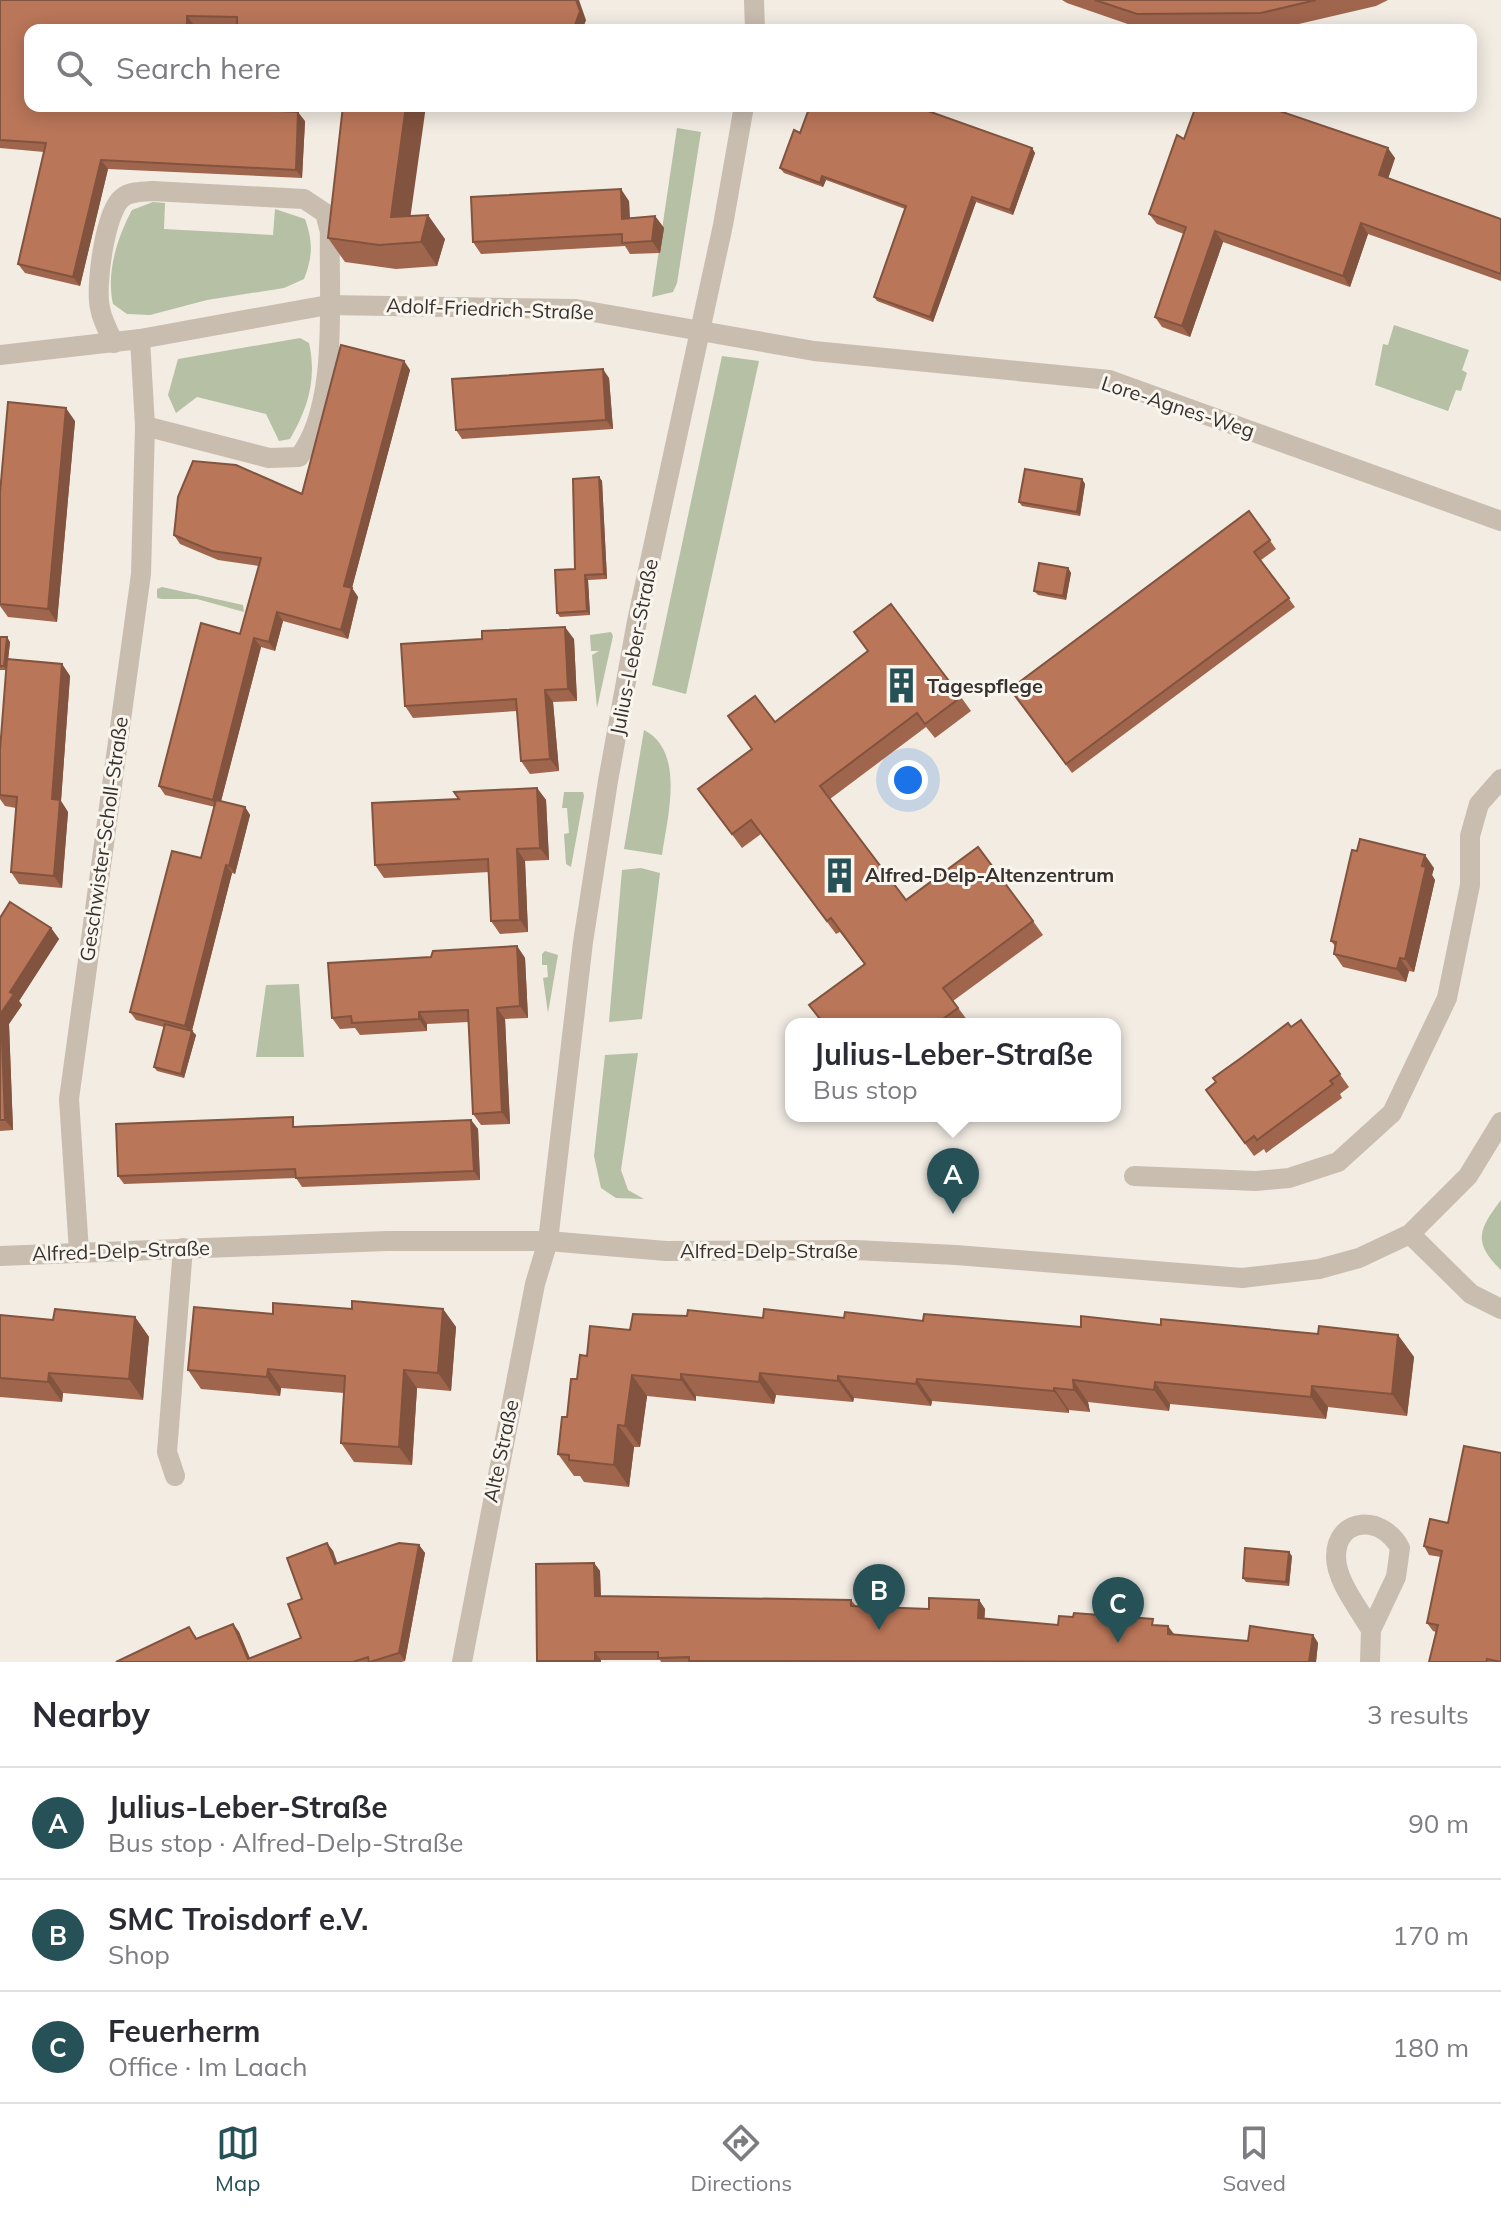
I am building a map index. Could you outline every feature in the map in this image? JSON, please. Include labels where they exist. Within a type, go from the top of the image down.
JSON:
[{"type":"street","points":[[756,24],[759,1]]},
{"type":"street","name":"Julius-Leber-Straße","points":[[548,1241],[597,848],[637,621],[723,225],[743,112]]},
{"type":"street","points":[[114,343],[100,309],[98,282],[112,213],[120,199],[133,192],[304,199],[319,206],[329,221],[330,365],[312,436],[299,457],[269,458],[145,426]]},
{"type":"street","name":"Adolf-Friedrich-Straße","points":[[0,355],[114,343],[328,305],[576,309],[699,329]]},
{"type":"street","name":"Lore-Agnes-Weg","points":[[699,329],[814,351],[1109,380],[1501,521]]},
{"type":"street","name":"Geschwister-Scholl-Straße","points":[[79,1252],[69,1099],[141,574],[145,426],[140,339]]},
{"type":"street","points":[[1134,1176],[1256,1181],[1289,1178],[1338,1162],[1392,1113],[1447,998],[1470,885],[1470,836],[1479,804],[1501,779]]},
{"type":"street","name":"Alfred-Delp-Straße","points":[[0,1256],[387,1241],[548,1241],[666,1251],[855,1250],[1242,1278],[1319,1269],[1359,1258],[1410,1234],[1468,1176],[1501,1122]]},
{"type":"street","points":[[1410,1234],[1471,1294],[1501,1309]]},
{"type":"street","name":"Alte Straße","points":[[462,1662],[535,1284],[548,1241]]},
{"type":"street","points":[[175,1476],[167,1452],[183,1248]]},
{"type":"street","points":[[1370,1662],[1371,1630],[1396,1577],[1400,1548],[1388,1530],[1370,1523],[1357,1526],[1345,1536],[1336,1558],[1339,1573],[1371,1630]]},
{"type":"green space","points":[[677,128],[701,132],[677,283],[673,292],[652,297]]},
{"type":"green space","points":[[153,202],[165,203],[164,229],[273,235],[275,209],[305,219],[311,249],[304,279],[284,288],[207,300],[150,315],[127,314],[113,304],[111,280],[114,256],[132,210]]},
{"type":"green space","points":[[1394,325],[1469,350],[1462,370],[1467,373],[1461,391],[1456,390],[1448,411],[1375,385],[1383,344],[1388,345]]},
{"type":"green space","points":[[300,338],[309,343],[311,381],[302,416],[290,439],[279,441],[266,414],[197,397],[176,413],[168,395],[178,359]]},
{"type":"green space","points":[[722,356],[759,361],[686,694],[652,685]]},
{"type":"green space","points":[[162,587],[243,605],[244,612],[197,599],[157,598],[157,589]]},
{"type":"green space","points":[[611,632],[613,636],[597,708],[592,655],[599,651],[591,651],[590,635]]},
{"type":"green space","points":[[644,730],[657,740],[665,753],[669,769],[670,805],[662,855],[624,849]]},
{"type":"green space","points":[[564,792],[583,792],[584,796],[571,867],[566,864],[564,834],[569,833],[567,808],[562,808]]},
{"type":"green space","points":[[641,868],[660,873],[642,1019],[609,1022],[622,870]]},
{"type":"green space","points":[[545,951],[558,955],[548,1013],[543,978],[548,977],[547,965],[542,965]]},
{"type":"green space","points":[[299,984],[304,1057],[256,1057],[266,985]]},
{"type":"green space","points":[[638,1053],[621,1170],[628,1190],[644,1199],[616,1198],[601,1188],[594,1156],[605,1055]]},
{"type":"green space","points":[[1501,1200],[1501,1270],[1486,1251],[1482,1235]]},
{"type":"building","points":[[0,0],[576,0],[580,11],[575,24],[237,24],[237,17],[187,16],[187,24],[24,24],[24,112],[298,112],[296,170],[101,160],[73,277],[18,264],[46,143],[0,140]]},
{"type":"building","points":[[1095,0],[1316,0],[1261,13],[1137,14]]},
{"type":"building","points":[[342,112],[405,112],[391,217],[428,215],[421,242],[379,245],[328,238]]},
{"type":"building","points":[[808,112],[931,112],[1032,148],[1010,210],[972,197],[930,317],[874,297],[906,206],[822,176],[820,183],[780,168],[794,130],[800,133]]},
{"type":"building","points":[[1194,112],[1283,112],[1388,148],[1379,175],[1501,219],[1501,274],[1361,223],[1343,276],[1215,231],[1182,326],[1155,317],[1186,227],[1149,214],[1177,135],[1184,139]]},
{"type":"building","points":[[621,189],[622,219],[655,216],[652,241],[622,243],[622,234],[473,242],[471,197]]},
{"type":"building","points":[[341,345],[404,361],[344,586],[352,588],[341,630],[277,612],[269,642],[254,638],[213,800],[159,786],[201,623],[240,634],[261,558],[212,551],[174,535],[178,497],[193,461],[236,465],[302,494]]},
{"type":"building","points":[[603,369],[606,420],[456,430],[452,379]]},
{"type":"building","points":[[8,402],[66,408],[48,609],[0,604],[0,493]]},
{"type":"building","points":[[1025,469],[1082,479],[1077,512],[1019,502]]},
{"type":"building","points":[[599,477],[604,574],[585,575],[587,611],[557,613],[555,570],[575,569],[573,479]]},
{"type":"building","points":[[1249,511],[1270,540],[1254,552],[1289,598],[1066,764],[1010,689]]},
{"type":"building","points":[[1039,563],[1068,568],[1063,596],[1034,591]]},
{"type":"building","points":[[891,604],[961,697],[925,724],[917,713],[820,786],[906,900],[978,847],[1033,921],[943,988],[958,1008],[944,1018],[819,1018],[809,1005],[865,964],[831,918],[827,921],[751,820],[732,834],[698,789],[752,749],[728,716],[755,696],[775,722],[868,651],[854,632]]},
{"type":"building","points":[[565,627],[568,689],[545,690],[550,759],[521,761],[516,699],[405,706],[401,644],[482,639],[482,631]]},
{"type":"building","points":[[0,637],[7,637],[4,666],[0,666]]},
{"type":"building","points":[[7,659],[62,664],[52,799],[60,800],[54,876],[11,872],[17,797],[0,795]]},
{"type":"building","points":[[537,788],[540,848],[517,849],[520,920],[491,921],[488,859],[375,865],[372,803],[459,799],[454,792]]},
{"type":"building","points":[[216,800],[245,807],[229,866],[226,865],[185,1026],[130,1012],[172,851],[201,858]]},
{"type":"building","points":[[1360,839],[1425,855],[1422,866],[1426,867],[1405,959],[1400,958],[1397,969],[1334,954],[1336,942],[1331,941],[1352,850],[1357,851]]},
{"type":"building","points":[[10,902],[51,928],[10,992],[14,994],[1,1013],[5,1120],[0,1120],[0,918]]},
{"type":"building","points":[[517,946],[520,1006],[497,1008],[502,1112],[473,1114],[468,1010],[419,1012],[419,1019],[352,1023],[351,1016],[332,1018],[328,963],[431,957],[433,951]]},
{"type":"building","points":[[1301,1020],[1340,1074],[1330,1081],[1333,1084],[1257,1140],[1254,1136],[1245,1143],[1206,1090],[1216,1082],[1213,1078],[1288,1023],[1291,1027]]},
{"type":"building","points":[[165,1024],[192,1031],[181,1074],[154,1067]]},
{"type":"building","points":[[293,1117],[293,1127],[471,1120],[474,1171],[296,1178],[295,1169],[118,1176],[116,1124]]},
{"type":"building","points":[[352,1301],[443,1309],[438,1373],[404,1370],[399,1447],[341,1443],[345,1376],[268,1369],[267,1377],[188,1370],[194,1307],[273,1314],[273,1303],[352,1309]]},
{"type":"building","points":[[55,1309],[135,1317],[129,1379],[49,1373],[48,1382],[0,1378],[0,1315],[53,1320]]},
{"type":"building","points":[[764,1309],[844,1318],[845,1312],[923,1321],[924,1314],[1081,1327],[1081,1316],[1161,1325],[1161,1319],[1318,1334],[1319,1326],[1398,1335],[1392,1394],[1312,1386],[1311,1397],[1155,1382],[1154,1390],[1073,1380],[1074,1390],[1054,1388],[1054,1391],[917,1379],[916,1384],[838,1376],[838,1381],[760,1373],[759,1382],[681,1374],[681,1380],[632,1375],[625,1426],[618,1425],[614,1465],[569,1460],[569,1455],[558,1454],[562,1417],[567,1417],[571,1379],[577,1379],[580,1355],[587,1356],[590,1326],[630,1330],[633,1314],[687,1316],[688,1310],[763,1318]]},
{"type":"building","points":[[1464,1446],[1501,1453],[1501,1662],[1487,1659],[1486,1662],[1429,1662],[1438,1625],[1427,1623],[1442,1551],[1424,1546],[1430,1519],[1448,1523]]},
{"type":"building","points":[[327,1543],[335,1564],[399,1543],[419,1545],[399,1653],[370,1662],[368,1657],[353,1662],[116,1662],[189,1627],[196,1639],[233,1624],[248,1659],[301,1638],[288,1604],[302,1599],[287,1558]]},
{"type":"building","points":[[1245,1548],[1289,1552],[1286,1582],[1243,1578]]},
{"type":"building","points":[[594,1563],[595,1596],[851,1600],[851,1606],[929,1609],[929,1598],[979,1600],[978,1618],[1058,1625],[1059,1616],[1073,1617],[1074,1613],[1153,1619],[1152,1625],[1168,1626],[1168,1634],[1248,1641],[1250,1626],[1313,1635],[1309,1662],[689,1661],[689,1657],[658,1658],[658,1652],[595,1652],[595,1661],[537,1661],[536,1564]]},
{"type":"place","name":"Tagespflege","points":[[901,686]]},
{"type":"place","name":"Alfred-Delp-Altenzentrum","points":[[839,875]]},
{"type":"place","name":"Julius-Leber-Straße","points":[[953,1214]]},
{"type":"place","name":"SMC Troisdorf e.V.","points":[[879,1630]]},
{"type":"place","name":"Feuerherm","points":[[1118,1643]]}]
